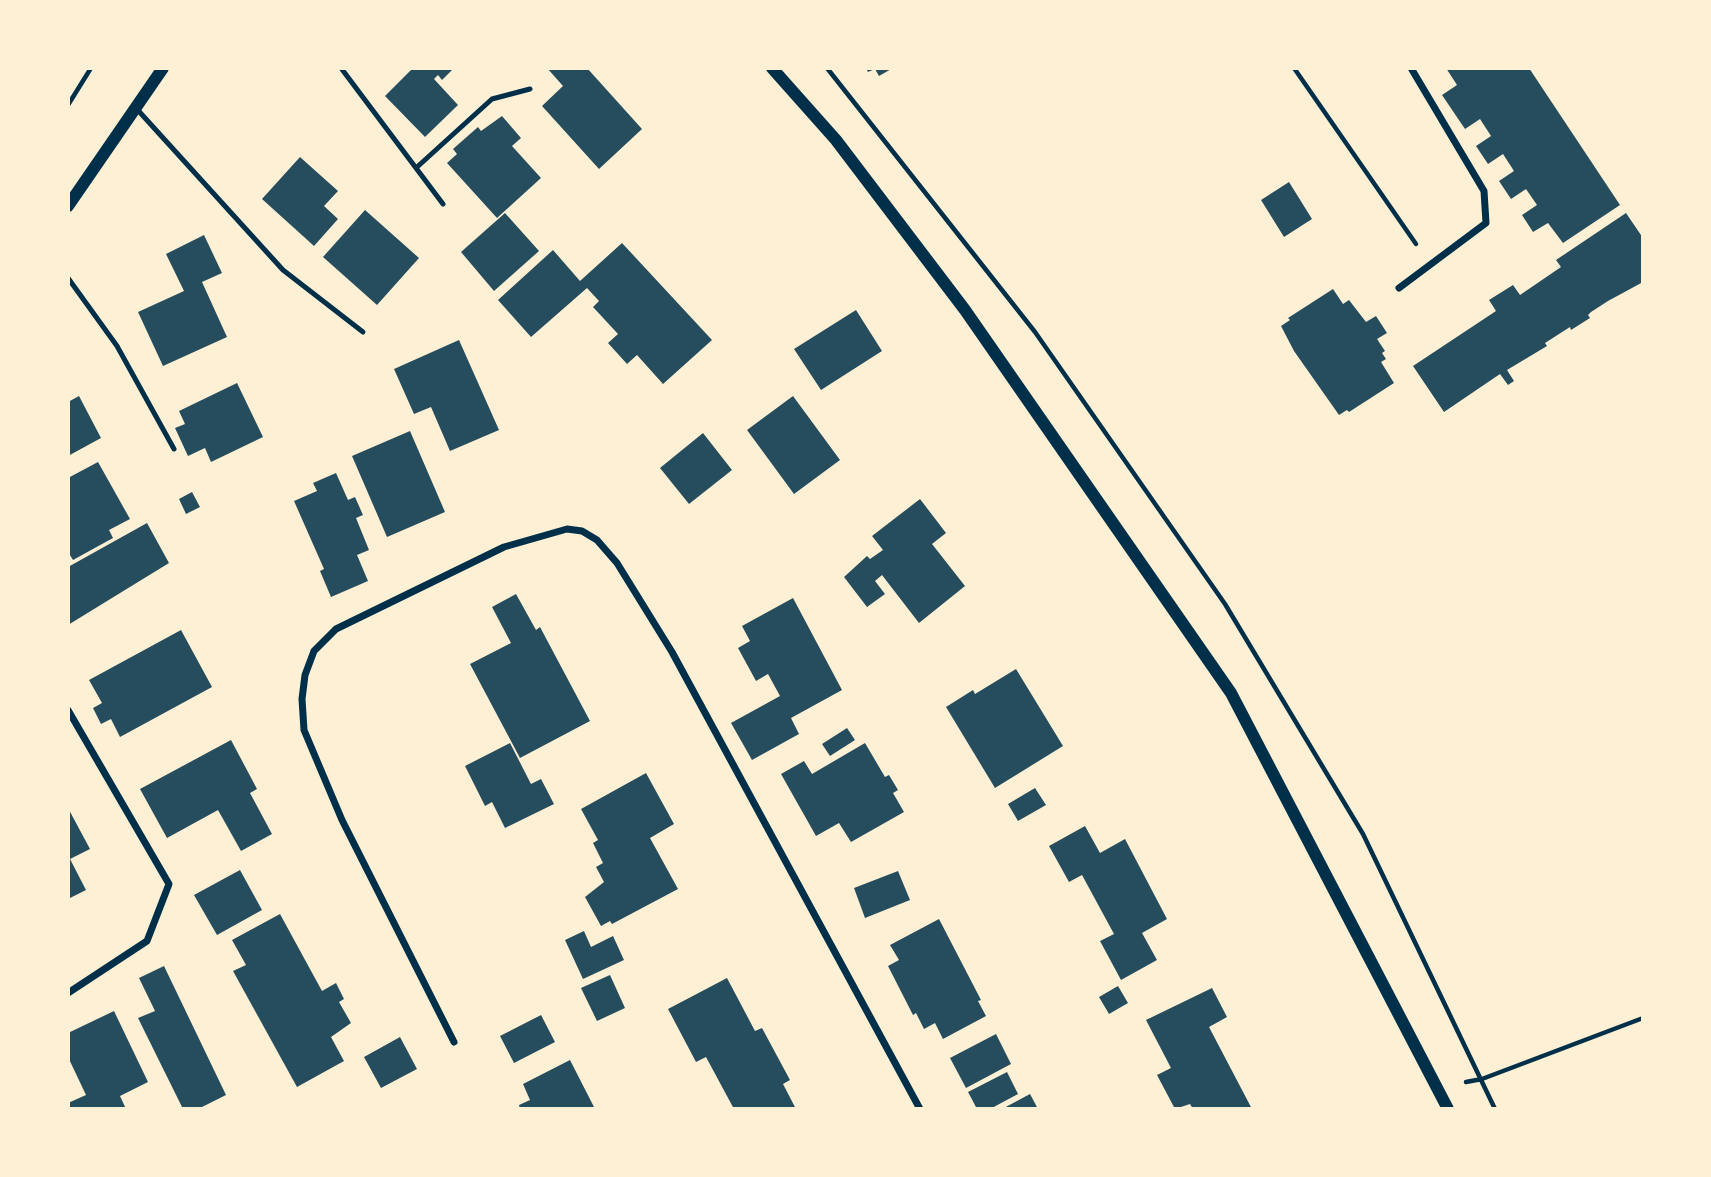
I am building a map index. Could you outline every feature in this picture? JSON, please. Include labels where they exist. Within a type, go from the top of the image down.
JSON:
[{"type":"street","points":[[68,206],[163,68]]},
{"type":"street","points":[[772,68],[836,140],[965,310],[1231,693],[1448,1109]]},
{"type":"street","points":[[1399,288],[1486,223],[1484,191],[1411,68]]},
{"type":"street","points":[[454,1042],[342,820],[304,730],[302,699],[305,675],[314,651],[336,629],[504,547],[567,529],[582,531],[597,540],[617,563],[673,652],[920,1109]]},
{"type":"street","points":[[68,710],[169,884],[147,941],[68,993]]},
{"type":"lane","points":[[341,68],[443,204]]},
{"type":"lane","points":[[416,168],[492,99],[530,89]]},
{"type":"lane","points":[[135,107],[283,270],[363,332]]},
{"type":"lane","points":[[68,278],[117,346],[174,449]]},
{"type":"path","points":[[68,105],[91,68]]},
{"type":"path","points":[[827,68],[844,87]]},
{"type":"path","points":[[1294,68],[1431,265]]},
{"type":"path","points":[[1437,1086],[1482,1079],[1643,1018]]},
{"type":"building","points":[[413,68],[454,68],[442,80],[438,75],[434,79],[458,105],[425,137],[385,96]]},
{"type":"building","points":[[547,68],[587,68],[642,129],[599,169],[542,106],[563,86]]},
{"type":"building","points":[[866,68],[893,68],[879,76],[875,69],[868,72]]},
{"type":"building","points":[[1446,68],[1529,68],[1620,205],[1563,243],[1548,223],[1533,232],[1522,215],[1537,205],[1526,189],[1511,199],[1499,181],[1514,171],[1503,154],[1488,164],[1476,146],[1491,136],[1480,119],[1465,129],[1442,95],[1457,85]]},
{"type":"building","points":[[502,116],[521,138],[512,146],[541,178],[497,218],[447,163],[457,154],[453,149],[478,127],[481,131]]},
{"type":"building","points":[[300,157],[338,191],[324,206],[338,219],[314,246],[262,199]]},
{"type":"building","points":[[1289,182],[1312,219],[1284,237],[1261,200]]},
{"type":"building","points":[[365,210],[419,258],[377,305],[323,257]]},
{"type":"building","points":[[505,213],[539,251],[494,291],[461,252]]},
{"type":"building","points":[[1626,213],[1643,238],[1643,282],[1591,312],[1588,315],[1590,318],[1571,330],[1570,327],[1545,343],[1547,346],[1507,370],[1514,381],[1508,385],[1500,374],[1444,412],[1413,366],[1496,311],[1489,300],[1513,285],[1520,295],[1561,267],[1556,260]]},
{"type":"building","points":[[204,235],[222,273],[202,282],[227,337],[163,366],[138,312],[184,291],[166,254]]},
{"type":"building","points":[[622,243],[712,340],[663,384],[637,355],[627,364],[608,343],[618,334],[593,307],[599,301],[587,288],[531,337],[498,300],[553,250],[580,281]]},
{"type":"building","points":[[1333,289],[1343,304],[1349,300],[1366,322],[1376,316],[1387,333],[1377,339],[1385,351],[1382,353],[1386,359],[1381,362],[1394,383],[1349,412],[1347,410],[1339,415],[1294,351],[1281,326],[1290,320],[1288,318]]},
{"type":"building","points":[[856,310],[882,351],[821,390],[794,349]]},
{"type":"building","points":[[459,340],[499,430],[450,451],[431,407],[414,414],[394,369]]},
{"type":"building","points":[[237,383],[263,437],[211,462],[205,448],[188,456],[175,428],[185,424],[179,411]]},
{"type":"building","points":[[79,396],[101,438],[68,456],[68,402]]},
{"type":"building","points":[[793,396],[840,460],[794,494],[747,430]]},
{"type":"building","points":[[410,431],[445,512],[387,537],[352,456]]},
{"type":"building","points":[[703,433],[732,470],[689,504],[660,468]]},
{"type":"building","points":[[98,462],[130,519],[109,530],[113,538],[73,560],[68,552],[68,478]]},
{"type":"building","points":[[336,473],[348,500],[355,497],[363,515],[356,518],[369,550],[357,555],[368,581],[331,597],[320,571],[324,569],[294,501],[317,491],[313,483]]},
{"type":"building","points":[[192,492],[200,507],[186,514],[179,499]]},
{"type":"building","points":[[920,499],[946,533],[932,544],[965,586],[919,623],[882,575],[875,581],[885,594],[867,607],[844,577],[867,556],[870,559],[883,550],[872,536]]},
{"type":"building","points":[[147,523],[169,563],[68,625],[68,567]]},
{"type":"building","points":[[516,594],[536,630],[540,627],[590,721],[520,758],[470,664],[511,643],[492,607]]},
{"type":"building","points":[[793,598],[842,690],[791,718],[799,734],[752,760],[731,723],[780,696],[768,674],[756,681],[738,648],[750,641],[742,626]]},
{"type":"building","points":[[181,630],[212,687],[120,737],[111,719],[101,724],[93,708],[102,703],[89,680]]},
{"type":"building","points":[[1016,669],[1063,746],[995,788],[946,707],[973,690],[975,694]]},
{"type":"building","points":[[847,728],[855,740],[830,756],[822,744]]},
{"type":"building","points":[[231,740],[257,789],[250,793],[272,834],[241,851],[218,810],[167,838],[140,789]]},
{"type":"building","points":[[510,743],[531,784],[541,779],[554,804],[505,828],[492,802],[485,806],[465,766]]},
{"type":"building","points":[[865,743],[885,777],[889,775],[898,790],[893,793],[904,812],[851,842],[839,823],[816,836],[781,774],[804,761],[812,774]]},
{"type":"building","points":[[646,773],[674,824],[650,838],[678,889],[612,924],[610,921],[601,926],[585,897],[604,882],[596,867],[603,863],[593,843],[598,840],[581,809]]},
{"type":"building","points":[[1035,788],[1046,805],[1018,821],[1008,804]]},
{"type":"building","points":[[68,808],[90,849],[70,859],[86,890],[68,899]]},
{"type":"building","points":[[1085,826],[1100,853],[1125,839],[1167,919],[1142,933],[1157,960],[1121,980],[1100,941],[1114,934],[1082,875],[1069,882],[1049,846]]},
{"type":"building","points":[[240,870],[262,910],[217,935],[194,895]]},
{"type":"building","points":[[898,871],[910,900],[865,918],[854,888]]},
{"type":"building","points":[[280,914],[322,991],[336,983],[344,999],[339,1002],[351,1023],[331,1037],[344,1061],[297,1087],[233,971],[246,965],[232,940]]},
{"type":"building","points":[[939,919],[981,1000],[978,1001],[986,1016],[943,1039],[935,1023],[924,1029],[916,1013],[913,1015],[888,966],[899,960],[890,945]]},
{"type":"building","points":[[584,931],[591,947],[613,936],[624,960],[583,979],[565,940]]},
{"type":"building","points":[[164,966],[226,1095],[198,1109],[183,1109],[138,1018],[155,1011],[139,978]]},
{"type":"building","points":[[610,975],[625,1008],[597,1021],[581,988]]},
{"type":"building","points":[[727,978],[755,1031],[762,1028],[790,1080],[783,1084],[796,1109],[734,1109],[706,1057],[696,1062],[668,1009]]},
{"type":"building","points":[[1118,986],[1128,1003],[1109,1014],[1099,997]]},
{"type":"building","points":[[1212,988],[1227,1017],[1209,1027],[1252,1109],[1193,1109],[1190,1104],[1175,1109],[1157,1075],[1171,1068],[1146,1020]]},
{"type":"building","points":[[114,1011],[148,1082],[120,1096],[126,1109],[68,1109],[68,1103],[86,1095],[68,1057],[68,1033]]},
{"type":"building","points":[[541,1015],[555,1042],[514,1063],[500,1036]]},
{"type":"building","points":[[996,1034],[1011,1064],[966,1088],[950,1058]]},
{"type":"building","points":[[400,1037],[417,1069],[381,1088],[364,1057]]},
{"type":"building","points":[[570,1060],[595,1109],[520,1109],[519,1105],[530,1100],[523,1084]]},
{"type":"building","points":[[1007,1072],[1018,1094],[990,1109],[977,1109],[968,1092]]},
{"type":"building","points":[[1030,1094],[1038,1109],[1002,1109]]}]
